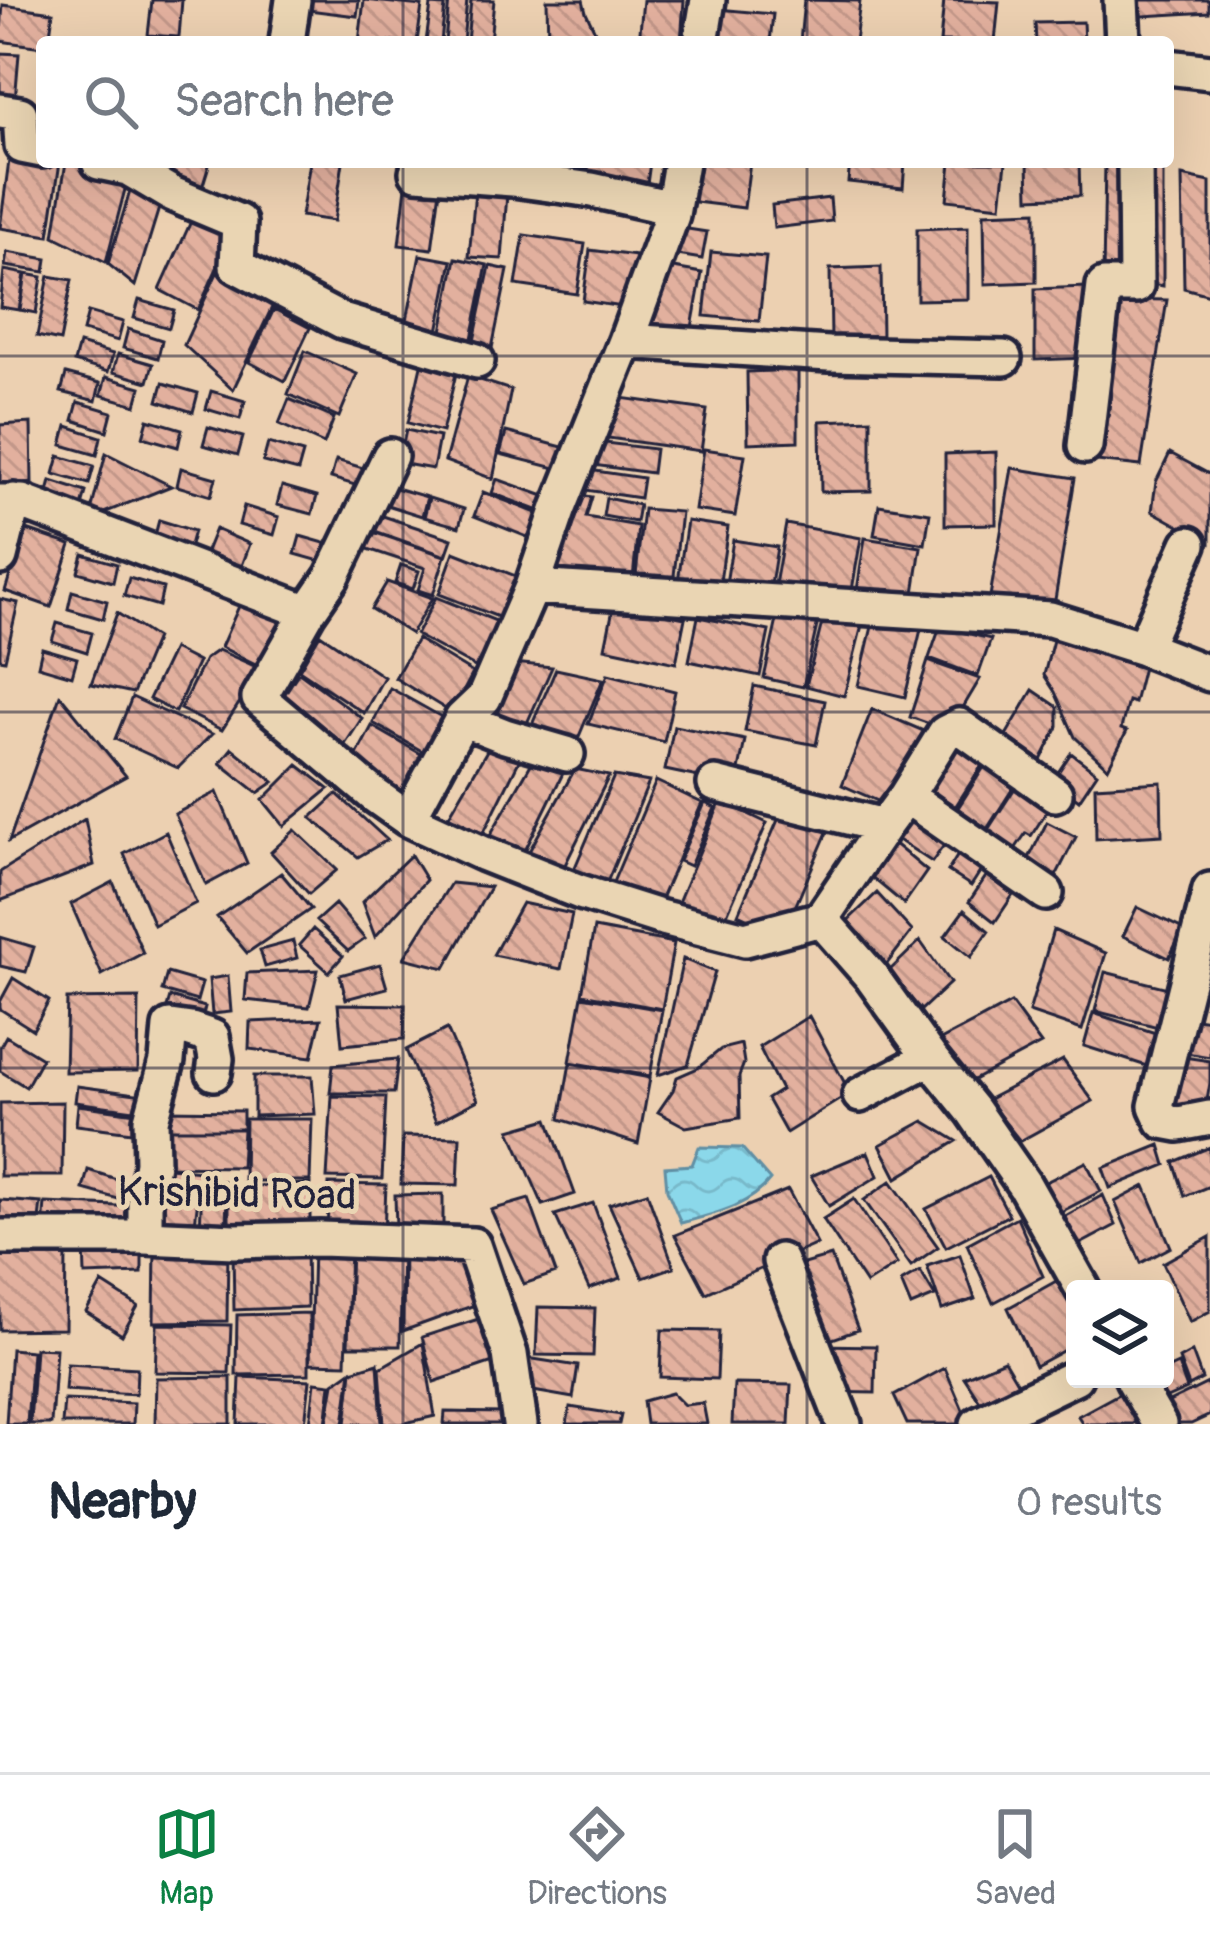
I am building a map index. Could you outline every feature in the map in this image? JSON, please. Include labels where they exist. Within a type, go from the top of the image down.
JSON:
[{"type":"street","points":[[288,36],[292,0]]},
{"type":"street","points":[[702,36],[708,0]]},
{"type":"street","points":[[1121,0],[1124,36]]},
{"type":"street","points":[[1174,68],[1210,72]]},
{"type":"street","points":[[0,111],[20,114],[22,146],[36,149]]},
{"type":"street","points":[[128,168],[172,194],[239,222],[237,266],[276,288],[342,321],[476,361]]},
{"type":"street","points":[[408,819],[462,719],[484,698],[532,587],[673,208],[680,168]]},
{"type":"street","points":[[1085,446],[1104,286],[1136,286],[1135,168]]},
{"type":"street","points":[[417,172],[592,190],[673,208]]},
{"type":"street","points":[[626,341],[829,354],[1004,358]]},
{"type":"street","points":[[390,456],[332,577],[260,698],[408,819],[580,892],[745,939],[821,919],[945,733],[959,726],[1054,794]]},
{"type":"street","points":[[0,556],[7,502],[60,516],[308,612]]},
{"type":"street","points":[[1143,648],[1189,544]]},
{"type":"street","points":[[532,587],[1050,619],[1210,674]]},
{"type":"street","points":[[462,719],[567,754]]},
{"type":"street","points":[[716,784],[884,826]]},
{"type":"street","points":[[906,796],[1046,892]]},
{"type":"street","points":[[1210,890],[1156,1106],[1163,1121],[1179,1124],[1210,1118]]},
{"type":"street","points":[[821,919],[871,976],[973,1111],[1025,1186],[1078,1280]]},
{"type":"street","points":[[145,1237],[151,1120],[167,1061],[170,1028],[212,1037],[214,1073]]},
{"type":"street","points":[[860,1095],[930,1058]]},
{"type":"street","name":"Krishibid Road","points":[[0,1237],[321,1238],[473,1245],[510,1354],[520,1424]]},
{"type":"street","points":[[780,1261],[844,1424]]},
{"type":"street","points":[[978,1424],[1066,1381]]},
{"type":"street","points":[[1138,1388],[1159,1424]]},
{"type":"water","points":[[699,1147],[742,1148],[770,1180],[741,1203],[681,1223],[667,1190],[665,1167],[692,1165]]},
{"type":"building","points":[[152,0],[182,0],[179,36],[148,35]]},
{"type":"building","points":[[301,0],[359,0],[357,16],[300,9]]},
{"type":"building","points":[[364,0],[422,6],[418,36],[360,36]]},
{"type":"building","points":[[449,0],[467,0],[464,36],[446,36]]},
{"type":"building","points":[[471,0],[494,0],[491,36],[468,36]]},
{"type":"building","points":[[547,0],[583,0],[597,36],[548,36]]},
{"type":"building","points":[[643,0],[684,0],[681,36],[640,36]]},
{"type":"building","points":[[804,0],[860,1],[856,36],[801,36]]},
{"type":"building","points":[[944,0],[999,2],[996,36],[941,36]]},
{"type":"building","points":[[1128,0],[1209,0],[1209,12],[1127,17]]},
{"type":"building","points":[[3,5],[53,12],[50,36],[36,36],[36,46],[0,41]]},
{"type":"building","points":[[431,5],[445,6],[442,36],[427,36]]},
{"type":"building","points":[[718,9],[773,14],[771,36],[715,36]]},
{"type":"building","points":[[1083,22],[1084,36],[1036,36],[1035,23]]},
{"type":"building","points":[[0,53],[19,54],[15,101],[0,100]]},
{"type":"building","points":[[10,153],[36,160],[36,168],[59,168],[49,236],[0,228]]},
{"type":"building","points":[[65,168],[97,168],[128,178],[106,262],[54,236]]},
{"type":"building","points":[[157,168],[208,168],[201,191],[154,176]]},
{"type":"building","points":[[309,168],[342,168],[334,221],[301,216]]},
{"type":"building","points":[[518,168],[586,168],[585,175]]},
{"type":"building","points":[[588,168],[649,168],[645,199],[585,190]]},
{"type":"building","points":[[683,168],[749,168],[744,208],[679,200]]},
{"type":"building","points":[[849,168],[905,168],[903,188],[848,182]]},
{"type":"building","points":[[950,168],[1005,168],[1001,206],[947,200]]},
{"type":"building","points":[[1028,168],[1079,168],[1080,196],[1029,198]]},
{"type":"building","points":[[1105,168],[1163,168],[1163,286],[1103,276]]},
{"type":"building","points":[[1182,176],[1210,182],[1210,295],[1184,288]]},
{"type":"building","points":[[134,178],[163,195],[135,286],[108,264]]},
{"type":"building","points":[[407,178],[441,182],[432,249],[399,245]]},
{"type":"building","points":[[475,191],[507,194],[502,259],[469,257]]},
{"type":"building","points":[[830,198],[832,221],[774,228],[772,205]]},
{"type":"building","points":[[1036,211],[1036,282],[985,284],[984,213]]},
{"type":"building","points":[[193,217],[231,237],[198,310],[160,290]]},
{"type":"building","points":[[675,227],[707,232],[702,259],[671,254]]},
{"type":"building","points":[[968,227],[968,299],[917,300],[917,229]]},
{"type":"building","points":[[524,235],[585,244],[577,294],[516,285]]},
{"type":"building","points":[[590,250],[644,257],[636,309],[583,301]]},
{"type":"building","points":[[7,252],[47,259],[45,272],[5,266]]},
{"type":"building","points":[[711,252],[766,257],[759,321],[704,316]]},
{"type":"building","points":[[420,255],[452,261],[434,351],[402,345]]},
{"type":"building","points":[[456,258],[487,265],[468,358],[438,352]]},
{"type":"building","points":[[490,266],[508,270],[489,363],[470,360]]},
{"type":"building","points":[[662,266],[702,273],[691,333],[651,325]]},
{"type":"building","points":[[881,267],[882,338],[831,340],[830,269]]},
{"type":"building","points":[[4,270],[25,274],[19,310],[0,307]]},
{"type":"building","points":[[217,273],[274,303],[233,390],[184,345]]},
{"type":"building","points":[[26,274],[42,277],[36,313],[20,310]]},
{"type":"building","points":[[49,276],[72,280],[60,341],[37,336]]},
{"type":"building","points":[[1086,287],[1086,358],[1035,360],[1035,289]]},
{"type":"building","points":[[1104,299],[1167,300],[1141,466],[1079,459]]},
{"type":"building","points":[[139,300],[174,310],[169,328],[134,318]]},
{"type":"building","points":[[274,309],[310,328],[285,381],[249,362]]},
{"type":"building","points":[[88,312],[123,322],[118,341],[83,331]]},
{"type":"building","points":[[128,329],[162,340],[158,358],[123,348]]},
{"type":"building","points":[[79,344],[113,354],[108,372],[74,362]]},
{"type":"building","points":[[305,351],[357,374],[339,417],[288,394]]},
{"type":"building","points":[[424,352],[459,361],[442,432],[408,423]]},
{"type":"building","points":[[118,354],[153,364],[148,382],[113,372]]},
{"type":"building","points":[[798,370],[798,441],[748,443],[747,372]]},
{"type":"building","points":[[66,374],[100,383],[96,401],[61,392]]},
{"type":"building","points":[[468,376],[511,390],[493,479],[445,461]]},
{"type":"building","points":[[106,377],[141,387],[136,405],[101,395]]},
{"type":"building","points":[[163,383],[198,393],[193,412],[158,401]]},
{"type":"building","points":[[211,391],[245,401],[240,419],[206,409]]},
{"type":"building","points":[[607,396],[707,410],[701,451],[601,437]]},
{"type":"building","points":[[289,399],[334,418],[324,444],[279,424]]},
{"type":"building","points":[[78,402],[112,412],[107,431],[73,420]]},
{"type":"building","points":[[148,419],[182,429],[178,447],[143,437]]},
{"type":"building","points":[[871,419],[871,491],[821,492],[820,421]]},
{"type":"building","points":[[31,423],[32,483],[0,484],[0,425]]},
{"type":"building","points":[[67,426],[101,437],[97,455],[62,445]]},
{"type":"building","points":[[208,427],[243,437],[238,455],[203,445]]},
{"type":"building","points":[[406,430],[439,437],[433,469],[399,463]]},
{"type":"building","points":[[506,432],[570,449],[559,469],[500,454]]},
{"type":"building","points":[[597,442],[655,449],[652,473],[593,465]]},
{"type":"building","points":[[268,443],[303,453],[298,471],[263,462]]},
{"type":"building","points":[[704,449],[745,455],[735,516],[695,510]]},
{"type":"building","points":[[996,452],[996,524],[945,525],[945,454]]},
{"type":"building","points":[[106,453],[171,486],[89,519]]},
{"type":"building","points":[[1170,453],[1210,472],[1210,543],[1152,511],[1156,482]]},
{"type":"building","points":[[59,456],[94,466],[89,484],[54,474]]},
{"type":"building","points":[[336,460],[370,470],[365,488],[331,478]]},
{"type":"building","points":[[181,468],[216,478],[211,496],[177,486]]},
{"type":"building","points":[[1012,468],[1075,478],[1052,618],[988,608]]},
{"type":"building","points":[[582,469],[643,478],[640,498],[579,489]]},
{"type":"building","points":[[497,479],[547,497],[542,512],[492,493]]},
{"type":"building","points":[[51,481],[86,492],[81,510],[46,500]]},
{"type":"building","points":[[282,486],[317,496],[312,514],[277,505]]},
{"type":"building","points":[[392,487],[427,497],[422,516],[387,505]]},
{"type":"building","points":[[483,492],[544,516],[535,540],[474,516]]},
{"type":"building","points":[[574,494],[592,497],[586,517],[638,526],[632,590],[546,584]]},
{"type":"building","points":[[429,498],[464,509],[459,527],[424,517]]},
{"type":"building","points":[[606,498],[639,505],[636,522],[603,516]]},
{"type":"building","points":[[879,505],[930,513],[925,544],[874,535]]},
{"type":"building","points":[[244,506],[279,517],[274,535],[239,525]]},
{"type":"building","points":[[643,509],[681,512],[673,585],[635,585]]},
{"type":"building","points":[[374,513],[452,539],[446,556],[369,529]]},
{"type":"building","points":[[159,520],[194,531],[189,549],[154,539]]},
{"type":"building","points":[[687,521],[728,527],[719,588],[678,581]]},
{"type":"building","points":[[786,524],[861,538],[851,596],[774,590]]},
{"type":"building","points":[[24,529],[71,545],[51,607],[5,591]]},
{"type":"building","points":[[215,529],[250,544],[236,582],[200,566]]},
{"type":"building","points":[[367,530],[445,556],[433,595],[418,590],[425,568],[362,547]]},
{"type":"building","points":[[300,536],[335,546],[330,564],[295,554]]},
{"type":"building","points":[[865,538],[921,547],[912,606],[856,597]]},
{"type":"building","points":[[733,540],[777,547],[769,597],[725,590]]},
{"type":"building","points":[[454,552],[526,580],[511,622],[439,594]]},
{"type":"building","points":[[83,554],[117,564],[113,582],[78,572]]},
{"type":"building","points":[[401,565],[419,571],[413,589],[395,583]]},
{"type":"building","points":[[129,578],[163,588],[159,606],[124,596]]},
{"type":"building","points":[[387,582],[432,598],[411,634],[371,609]]},
{"type":"building","points":[[72,591],[107,601],[103,619],[68,609]]},
{"type":"building","points":[[243,597],[287,619],[264,668],[221,647]]},
{"type":"building","points":[[436,597],[501,623],[475,667],[416,635]]},
{"type":"building","points":[[0,599],[18,603],[5,660],[0,659]]},
{"type":"building","points":[[614,604],[685,618],[676,663],[605,648]]},
{"type":"building","points":[[779,611],[818,621],[803,687],[764,678]]},
{"type":"building","points":[[117,613],[156,638],[133,693],[91,684]]},
{"type":"building","points":[[824,615],[862,625],[844,696],[806,686]]},
{"type":"building","points":[[698,617],[769,631],[760,676],[689,661]]},
{"type":"building","points":[[874,618],[921,629],[905,697],[858,686]]},
{"type":"building","points":[[57,623],[92,633],[87,652],[52,641]]},
{"type":"building","points":[[940,627],[991,639],[978,676],[929,658]]},
{"type":"building","points":[[320,634],[384,677],[364,713],[299,670]]},
{"type":"building","points":[[417,639],[473,673],[452,713],[395,678]]},
{"type":"building","points":[[1053,640],[1143,667],[1121,729],[1127,731],[1108,768],[1075,737],[1044,675]]},
{"type":"building","points":[[42,648],[77,658],[72,676],[38,666]]},
{"type":"building","points":[[173,649],[198,662],[175,712],[149,699]]},
{"type":"building","points":[[218,650],[261,669],[222,730],[180,709],[205,659]]},
{"type":"building","points":[[928,661],[980,679],[949,731],[910,717]]},
{"type":"building","points":[[514,663],[552,667],[519,741],[486,725]]},
{"type":"building","points":[[556,669],[603,679],[572,753],[525,741]]},
{"type":"building","points":[[299,672],[362,718],[338,755],[275,709]]},
{"type":"building","points":[[608,674],[675,691],[664,742],[588,724]]},
{"type":"building","points":[[754,686],[825,701],[816,745],[745,731]]},
{"type":"building","points":[[390,688],[447,720],[429,755],[373,723]]},
{"type":"building","points":[[1033,690],[1058,707],[1058,727],[1033,776],[996,752]]},
{"type":"building","points":[[60,695],[126,776],[9,841]]},
{"type":"building","points":[[132,697],[212,734],[178,768],[115,739]]},
{"type":"building","points":[[872,709],[926,732],[889,806],[842,785]]},
{"type":"building","points":[[372,726],[428,758],[408,799],[351,766]]},
{"type":"building","points":[[674,726],[745,740],[736,785],[665,770]]},
{"type":"building","points":[[955,741],[984,762],[946,821],[917,800]]},
{"type":"building","points":[[489,747],[523,753],[475,850],[440,831]]},
{"type":"building","points":[[232,748],[274,782],[258,793],[220,763]]},
{"type":"building","points":[[1071,753],[1097,773],[1079,800],[1053,780]]},
{"type":"building","points":[[534,759],[567,765],[519,863],[485,844]]},
{"type":"building","points":[[986,764],[1015,785],[978,843],[949,822]]},
{"type":"building","points":[[298,765],[329,789],[284,826],[263,800]]},
{"type":"building","points":[[575,769],[609,776],[561,873],[527,855]]},
{"type":"building","points":[[614,776],[649,782],[605,887],[573,872]]},
{"type":"building","points":[[656,781],[702,803],[657,908],[611,887]]},
{"type":"building","points":[[1161,782],[1162,835],[1096,839],[1095,786]]},
{"type":"building","points":[[1017,785],[1049,808],[1007,861],[980,842]]},
{"type":"building","points":[[217,792],[247,863],[206,885],[175,814]]},
{"type":"building","points":[[337,794],[387,840],[358,857],[311,818]]},
{"type":"building","points":[[721,801],[767,823],[721,928],[676,907]]},
{"type":"building","points":[[705,803],[715,808],[690,866],[679,861]]},
{"type":"building","points":[[783,808],[828,830],[783,935],[738,914]]},
{"type":"building","points":[[913,814],[949,838],[932,862],[897,839]]},
{"type":"building","points":[[85,819],[94,865],[0,901],[0,872]]},
{"type":"building","points":[[1047,822],[1076,837],[1053,882],[1024,868]]},
{"type":"building","points":[[295,830],[337,870],[309,894],[271,852]]},
{"type":"building","points":[[166,832],[196,903],[154,925],[124,854]]},
{"type":"building","points":[[892,842],[927,871],[904,904],[869,875]]},
{"type":"building","points":[[964,845],[987,861],[971,886],[948,871]]},
{"type":"building","points":[[411,855],[426,880],[375,937],[362,902]]},
{"type":"building","points":[[281,873],[311,909],[247,953],[217,917]]},
{"type":"building","points":[[987,875],[1013,895],[995,922],[969,902]]},
{"type":"building","points":[[113,882],[143,953],[102,975],[71,904]]},
{"type":"building","points":[[451,883],[490,887],[445,968],[404,958]]},
{"type":"building","points":[[877,893],[912,931],[883,969],[840,928]]},
{"type":"building","points":[[522,903],[572,914],[561,969],[493,955]]},
{"type":"building","points":[[335,904],[365,939],[348,951],[316,921]]},
{"type":"building","points":[[1137,907],[1183,929],[1169,958],[1123,936]]},
{"type":"building","points":[[964,910],[989,931],[971,957],[945,936]]},
{"type":"building","points":[[594,928],[674,943],[662,1009],[582,994]]},
{"type":"building","points":[[313,929],[343,956],[329,972],[299,945]]},
{"type":"building","points":[[1053,930],[1106,953],[1082,1030],[1029,1012]]},
{"type":"building","points":[[0,937],[34,947],[26,972],[0,966]]},
{"type":"building","points":[[293,941],[297,958],[265,967],[260,950]]},
{"type":"building","points":[[920,941],[950,983],[921,1010],[888,972]]},
{"type":"building","points":[[683,959],[715,972],[688,1065],[658,1075]]},
{"type":"building","points":[[380,964],[387,988],[346,999],[340,975]]},
{"type":"building","points":[[318,970],[309,1007],[245,1000],[247,973]]},
{"type":"building","points":[[1105,972],[1172,989],[1162,1028],[1095,1011]]},
{"type":"building","points":[[167,973],[202,983],[197,1001],[162,991]]},
{"type":"building","points":[[228,976],[231,1012],[212,1014],[209,979]]},
{"type":"building","points":[[13,978],[49,1001],[33,1030],[0,1009]]},
{"type":"building","points":[[582,996],[662,1010],[650,1076],[570,1062]]},
{"type":"building","points":[[170,997],[205,1007],[200,1026],[165,1015]]},
{"type":"building","points":[[139,998],[138,1071],[65,1072],[67,999]]},
{"type":"building","points":[[1011,1003],[1041,1044],[968,1083],[935,1043]]},
{"type":"building","points":[[338,1004],[405,1005],[404,1039],[342,1045]]},
{"type":"building","points":[[1093,1013],[1162,1035],[1153,1068],[1084,1046]]},
{"type":"building","points":[[809,1016],[850,1093],[786,1133],[767,1099],[781,1090],[759,1047]]},
{"type":"building","points":[[1181,1016],[1210,1020],[1210,1057],[1175,1051]]},
{"type":"building","points":[[321,1019],[312,1057],[249,1049],[250,1022]]},
{"type":"building","points":[[447,1029],[478,1100],[436,1122],[406,1050]]},
{"type":"building","points":[[6,1036],[42,1058],[26,1087],[0,1071],[0,1047]]},
{"type":"building","points":[[741,1044],[740,1118],[686,1127],[658,1112],[677,1077],[698,1068],[721,1049]]},
{"type":"building","points":[[1171,1055],[1210,1061],[1204,1118],[1161,1112]]},
{"type":"building","points":[[398,1059],[394,1093],[330,1093],[333,1065]]},
{"type":"building","points":[[1063,1060],[1093,1101],[1020,1141],[987,1100]]},
{"type":"building","points":[[570,1063],[650,1078],[638,1144],[560,1119]]},
{"type":"building","points":[[254,1076],[312,1076],[315,1114],[254,1116]]},
{"type":"building","points":[[77,1086],[151,1096],[149,1112],[75,1102]]},
{"type":"building","points":[[332,1096],[386,1097],[382,1179],[327,1178]]},
{"type":"building","points":[[63,1102],[62,1176],[0,1176],[0,1103]]},
{"type":"building","points":[[78,1105],[143,1114],[140,1133],[76,1125]]},
{"type":"building","points":[[164,1110],[243,1111],[243,1129],[164,1129]]},
{"type":"building","points":[[245,1119],[312,1119],[310,1181],[244,1181]]},
{"type":"building","points":[[548,1119],[575,1194],[543,1205],[510,1130]]},
{"type":"building","points":[[924,1121],[957,1141],[897,1178],[880,1145]]},
{"type":"building","points":[[166,1129],[243,1129],[241,1167],[165,1166]]},
{"type":"building","points":[[403,1136],[460,1137],[458,1185],[401,1184]]},
{"type":"building","points":[[1160,1145],[1166,1165],[1110,1188],[1103,1168]]},
{"type":"building","points":[[1210,1147],[1210,1186],[1185,1196],[1174,1162]]},
{"type":"building","points":[[868,1152],[878,1176],[829,1206],[811,1176]]},
{"type":"building","points":[[1086,1162],[1101,1191],[1055,1215],[1040,1185]]},
{"type":"building","points":[[159,1167],[201,1171],[194,1233],[152,1229]]},
{"type":"building","points":[[88,1170],[123,1181],[118,1199],[83,1189]]},
{"type":"building","points":[[989,1177],[1009,1215],[946,1247],[926,1209]]},
{"type":"building","points":[[202,1181],[227,1181],[226,1233],[200,1233]]},
{"type":"building","points":[[891,1181],[938,1247],[911,1266],[864,1200]]},
{"type":"building","points":[[310,1184],[310,1230],[229,1233],[229,1187]]},
{"type":"building","points":[[329,1184],[386,1185],[384,1233],[327,1232]]},
{"type":"building","points":[[1145,1186],[1171,1247],[1141,1263],[1115,1202]]},
{"type":"building","points":[[788,1190],[817,1244],[706,1293],[675,1235]]},
{"type":"building","points":[[647,1192],[674,1267],[643,1278],[609,1204]]},
{"type":"building","points":[[443,1194],[443,1227],[396,1228],[395,1195]]},
{"type":"building","points":[[1103,1195],[1116,1225],[1073,1248],[1060,1219]]},
{"type":"building","points":[[529,1199],[556,1273],[524,1284],[491,1210]]},
{"type":"building","points":[[854,1199],[897,1264],[866,1284],[823,1219]]},
{"type":"building","points":[[0,1200],[41,1203],[38,1228],[0,1228]]},
{"type":"building","points":[[45,1203],[140,1207],[139,1231],[43,1228]]},
{"type":"building","points":[[593,1203],[621,1278],[589,1289],[555,1215]]},
{"type":"building","points":[[1017,1217],[1043,1276],[993,1303],[967,1244]]},
{"type":"building","points":[[1210,1237],[1210,1311],[1190,1322],[1163,1263]]},
{"type":"building","points":[[142,1243],[142,1273],[85,1275],[84,1244]]},
{"type":"building","points":[[306,1245],[307,1307],[234,1310],[233,1248]]},
{"type":"building","points":[[404,1245],[468,1248],[483,1302],[403,1331]]},
{"type":"building","points":[[351,1246],[402,1246],[400,1346],[348,1346]]},
{"type":"building","points":[[313,1247],[350,1248],[346,1364],[310,1363]]},
{"type":"building","points":[[155,1248],[228,1248],[227,1321],[154,1322]]},
{"type":"building","points":[[66,1255],[65,1329],[0,1330],[0,1256]]},
{"type":"building","points":[[960,1255],[975,1299],[942,1310],[927,1266]]},
{"type":"building","points":[[831,1256],[858,1330],[827,1341],[793,1267]]},
{"type":"building","points":[[920,1271],[935,1296],[911,1306],[901,1282]]},
{"type":"building","points":[[1058,1280],[1066,1297],[1066,1349],[1035,1366],[1008,1308]]},
{"type":"building","points":[[102,1283],[138,1306],[122,1335],[86,1312]]},
{"type":"building","points":[[538,1307],[595,1308],[593,1356],[536,1355]]},
{"type":"building","points":[[309,1313],[309,1374],[236,1375],[237,1315]]},
{"type":"building","points":[[488,1316],[499,1360],[434,1382],[422,1337]]},
{"type":"building","points":[[157,1324],[231,1325],[229,1373],[155,1372]]},
{"type":"building","points":[[662,1330],[719,1331],[717,1379],[660,1377]]},
{"type":"building","points":[[423,1343],[435,1416],[384,1424],[380,1368]]},
{"type":"building","points":[[819,1345],[876,1346],[875,1393],[818,1392]]},
{"type":"building","points":[[35,1348],[56,1349],[51,1424],[30,1424]]},
{"type":"building","points":[[11,1349],[32,1351],[27,1424],[6,1424]]},
{"type":"building","points":[[1192,1352],[1202,1379],[1189,1386],[1179,1359]]},
{"type":"building","points":[[527,1358],[578,1366],[573,1398],[522,1389]]},
{"type":"building","points":[[1004,1360],[1033,1409],[995,1424],[964,1377]]},
{"type":"building","points":[[378,1363],[382,1424],[346,1424],[352,1371]]},
{"type":"building","points":[[67,1364],[137,1368],[136,1394],[65,1390]]},
{"type":"building","points":[[1178,1364],[1187,1389],[1162,1400],[1157,1388],[1174,1388],[1174,1366]]},
{"type":"building","points":[[945,1368],[969,1424],[907,1424],[894,1396]]},
{"type":"building","points":[[351,1371],[344,1424],[327,1424],[334,1383]]},
{"type":"building","points":[[231,1377],[231,1424],[155,1424],[156,1378]]},
{"type":"building","points":[[240,1377],[310,1380],[305,1424],[238,1424]]},
{"type":"building","points":[[315,1382],[331,1384],[326,1424],[310,1424]]},
{"type":"building","points":[[1210,1382],[1210,1415],[1191,1424],[1173,1424],[1165,1404]]},
{"type":"building","points":[[734,1384],[791,1385],[789,1424],[732,1424]]},
{"type":"building","points":[[1124,1391],[1139,1420],[1083,1424],[1078,1416]]},
{"type":"building","points":[[672,1393],[684,1405],[703,1403],[707,1424],[646,1424],[643,1401]]},
{"type":"building","points":[[64,1400],[134,1403],[133,1424],[62,1424]]},
{"type":"building","points":[[570,1407],[621,1415],[619,1424],[567,1424]]},
{"type":"building","points":[[445,1412],[502,1413],[501,1424],[444,1424]]}]
